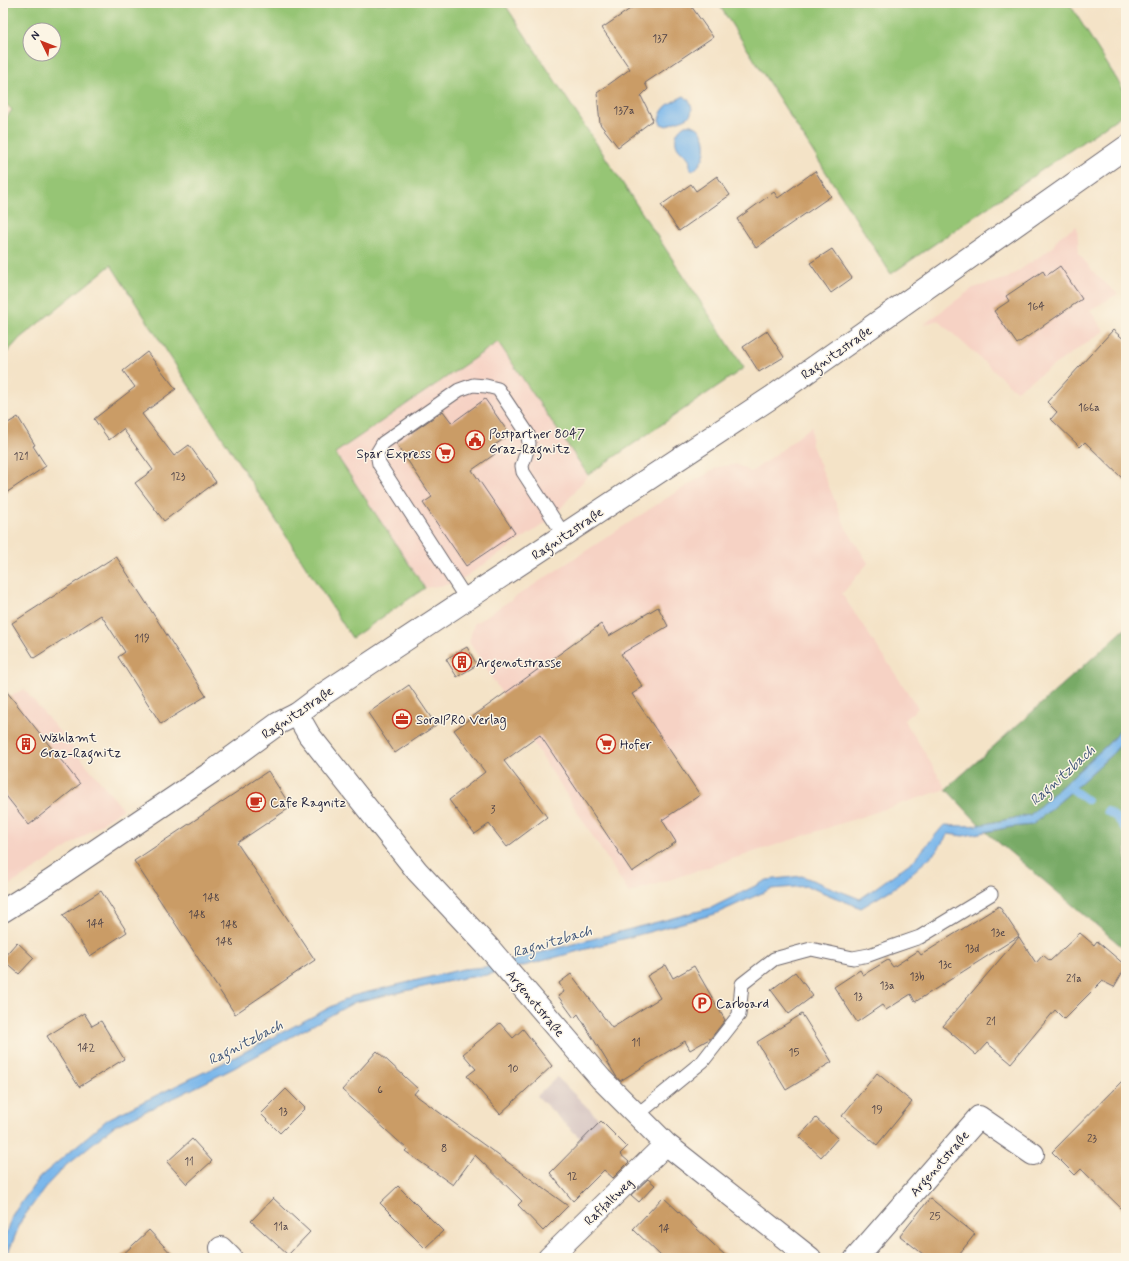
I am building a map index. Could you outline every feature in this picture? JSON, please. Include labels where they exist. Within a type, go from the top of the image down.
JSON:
[{"type":"main road","name":"Ragnitzstraße","points":[[3,911],[49,882],[212,772],[279,723],[297,714],[772,398],[1126,147]]},
{"type":"main road","name":"Argenotstraße","points":[[297,714],[309,734],[417,871],[489,948],[601,1079],[666,1144],[810,1258]]},
{"type":"main road","name":"Argenotstraße","points":[[856,1258],[979,1117],[1033,1154]]},
{"type":"main road","name":"Raffaltweg","points":[[549,1258],[666,1144]]},
{"type":"lane","points":[[467,600],[379,464],[376,453],[383,443],[459,390],[473,385],[498,389],[528,434],[530,444],[522,466],[523,472],[564,535]]},
{"type":"lane","points":[[637,1115],[703,1061],[739,1015],[742,984],[774,959],[811,949],[853,958],[869,955],[920,937],[991,894]]},
{"type":"shaded area","points":[[1077,226],[1079,254],[1097,276],[1118,294],[1090,310],[1104,331],[1016,391],[938,320],[923,325],[973,288],[1008,278],[1052,248],[1059,237]]},
{"type":"shaded area","points":[[498,342],[588,475],[553,518],[456,583],[425,588],[335,453]]},
{"type":"shaded area","points":[[812,426],[811,443],[846,528],[868,563],[842,594],[918,708],[904,720],[946,789],[629,893],[469,642],[474,624],[673,494],[718,467],[736,464],[751,472]]},
{"type":"shaded area","points":[[24,689],[123,809],[37,868],[3,889],[3,701]]},
{"type":"shaded area","points":[[557,1077],[601,1121],[582,1140],[537,1096]]},
{"type":"green space","points":[[3,3],[504,3],[744,368],[588,475],[498,342],[335,453],[425,588],[352,638],[111,265],[20,338],[3,357],[3,122],[12,110],[3,101]]},
{"type":"green space","points":[[718,3],[1069,3],[1126,94],[1126,112],[891,274]]},
{"type":"green space","points":[[1126,628],[1126,724],[1107,745],[1030,815],[980,825],[946,789]]},
{"type":"green space","points":[[1126,738],[1126,950],[986,832],[1032,825],[1113,753]]},
{"type":"water","points":[[684,96],[692,108],[692,111],[688,117],[667,126],[661,124],[659,120],[662,111],[671,103]]},
{"type":"water","points":[[685,125],[693,125],[699,129],[705,142],[703,158],[699,165],[692,171],[690,169],[689,159],[680,150],[676,143],[677,133]]},
{"type":"water","name":"Ragnitzbach","points":[[1126,724],[1126,738],[1113,753],[1032,825],[1011,827],[963,836],[948,834],[936,852],[897,886],[861,908],[807,886],[771,889],[715,914],[531,964],[487,975],[464,978],[355,1002],[234,1068],[114,1126],[64,1167],[48,1184],[22,1219],[6,1258],[3,1258],[3,1241],[13,1214],[40,1177],[108,1119],[229,1060],[352,996],[463,969],[485,967],[711,908],[767,880],[802,876],[860,899],[914,860],[944,825],[980,825],[1030,815],[1107,745]]},
{"type":"building","points":[[639,3],[689,3],[713,37],[645,83],[648,89],[641,96],[653,120],[618,147],[600,124],[597,93],[630,69],[602,28]]},
{"type":"building","points":[[815,171],[831,196],[756,248],[737,219],[774,192],[778,198]]},
{"type":"building","points":[[717,176],[730,195],[679,231],[661,205],[691,184],[696,191]]},
{"type":"building","points":[[832,249],[852,278],[831,293],[810,263]]},
{"type":"building","points":[[1060,266],[1082,299],[1017,344],[994,311],[1009,301],[1006,296],[1043,271],[1046,276]]},
{"type":"building","points":[[1113,330],[1126,341],[1126,482],[1085,442],[1080,447],[1051,419],[1057,412],[1047,402]]},
{"type":"building","points":[[767,331],[784,357],[759,372],[743,347]]},
{"type":"building","points":[[147,352],[176,389],[142,414],[174,456],[189,445],[216,482],[164,521],[135,483],[153,470],[123,429],[109,440],[94,419],[135,387],[123,371]]},
{"type":"building","points":[[485,399],[510,435],[490,448],[495,454],[472,470],[515,533],[466,566],[423,503],[432,497],[396,443],[443,411],[452,423]]},
{"type":"building","points":[[18,417],[35,445],[33,446],[46,466],[3,495],[3,426]]},
{"type":"building","points":[[116,556],[206,696],[161,724],[118,657],[125,652],[101,615],[34,658],[12,623]]},
{"type":"building","name":"Hofer","points":[[658,607],[668,626],[621,654],[643,687],[632,694],[700,795],[662,820],[676,842],[632,872],[540,735],[504,761],[547,817],[507,847],[489,824],[475,834],[449,800],[485,772],[454,730],[601,624],[609,636]]},
{"type":"building","name":"Argenotstrasse","points":[[467,647],[477,665],[457,677],[446,659]]},
{"type":"building","name":"SoralPRO Verlag","points":[[409,685],[436,725],[395,753],[368,713]]},
{"type":"building","name":"Wählamt Graz-Ragnitz","points":[[3,687],[80,784],[29,825],[3,792]]},
{"type":"building","points":[[268,771],[291,807],[237,843],[315,960],[235,1014],[134,861]]},
{"type":"building","points":[[101,891],[127,932],[90,956],[63,915]]},
{"type":"building","points":[[999,906],[1019,936],[915,1002],[911,994],[886,1010],[882,1005],[857,1022],[834,987],[860,970],[863,975],[888,960],[893,967],[918,951],[921,955]]},
{"type":"building","points":[[1080,933],[1094,945],[1097,941],[1126,966],[1114,987],[1102,981],[1064,1019],[1055,1010],[1011,1063],[987,1043],[976,1055],[943,1026],[1019,937],[1036,963],[1043,955],[1050,961]]},
{"type":"building","points":[[17,942],[34,958],[19,974],[3,960],[3,958]]},
{"type":"building","points":[[666,965],[673,978],[694,966],[725,1020],[711,1038],[690,1050],[685,1041],[620,1081],[578,1014],[574,1018],[558,996],[564,992],[559,983],[571,974],[612,1028],[660,998],[647,976]]},
{"type":"building","points":[[795,972],[813,996],[789,1014],[771,990]]},
{"type":"building","points":[[84,1013],[92,1026],[101,1021],[124,1059],[79,1087],[47,1036]]},
{"type":"building","points":[[802,1014],[832,1062],[786,1090],[757,1042]]},
{"type":"building","points":[[500,1023],[513,1038],[523,1029],[552,1066],[500,1114],[467,1076],[476,1069],[463,1054]]},
{"type":"building","points":[[377,1051],[418,1089],[414,1094],[568,1206],[543,1231],[518,1205],[522,1201],[475,1155],[453,1185],[405,1151],[407,1149],[342,1090]]},
{"type":"building","points":[[877,1073],[912,1102],[877,1145],[842,1116]]},
{"type":"building","points":[[1126,1077],[1126,1213],[1081,1169],[1075,1175],[1052,1152]]},
{"type":"building","points":[[286,1089],[305,1108],[280,1133],[261,1114]]},
{"type":"building","points":[[816,1118],[838,1138],[821,1157],[799,1137]]},
{"type":"building","points":[[601,1121],[627,1147],[620,1154],[629,1162],[613,1178],[604,1170],[573,1201],[550,1173]]},
{"type":"building","points":[[192,1139],[212,1161],[187,1184],[167,1162]]},
{"type":"building","points":[[648,1179],[655,1185],[639,1202],[631,1195]]},
{"type":"building","points":[[398,1186],[443,1231],[425,1248],[380,1203]]},
{"type":"building","points":[[663,1197],[728,1258],[663,1258],[633,1229]]},
{"type":"building","points":[[273,1198],[310,1232],[288,1255],[251,1221]]},
{"type":"building","points":[[930,1198],[975,1234],[956,1258],[928,1258],[900,1236]]},
{"type":"building","points":[[149,1230],[175,1258],[119,1258]]},
{"type":"waterway","points":[[1069,787],[1087,800]]},
{"type":"waterway","points":[[1107,811],[1117,818],[1126,830]]},
{"type":"place","name":"Postpartner 8047 Graz-Ragnitz","points":[[475,440]]},
{"type":"place","name":"Spar Express","points":[[445,453]]},
{"type":"place","name":"Argenotstrasse","points":[[462,662]]},
{"type":"place","name":"SoralPRO Verlag","points":[[402,719]]},
{"type":"place","name":"Wählamt Graz-Ragnitz","points":[[26,744]]},
{"type":"place","name":"Hofer","points":[[606,744]]},
{"type":"place","name":"Cafe Ragnitz","points":[[256,802]]},
{"type":"place","name":"Carboard","points":[[702,1003]]}]
